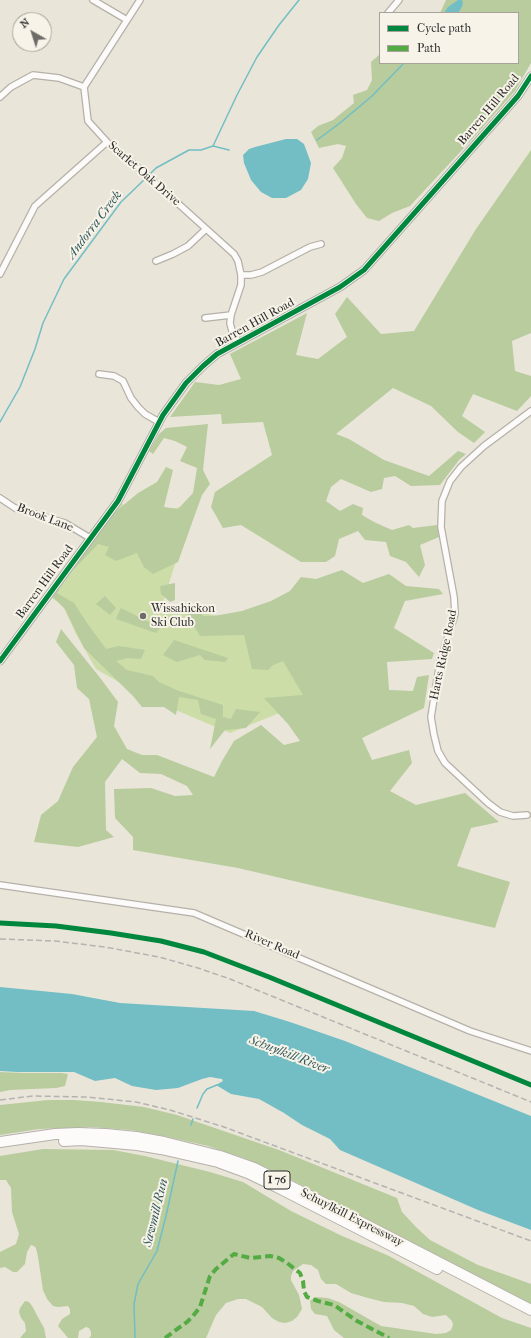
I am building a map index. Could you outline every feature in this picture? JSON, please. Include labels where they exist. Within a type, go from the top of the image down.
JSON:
[{"type":"highway","name":"Schuylkill Expressway","points":[[0,1142],[55,1134],[106,1134],[164,1142],[220,1156],[254,1168],[316,1198],[531,1310]]},
{"type":"highway","name":"Schuylkill Expressway","points":[[0,1148],[46,1141],[82,1140],[117,1142],[161,1149],[218,1162],[248,1173],[277,1187],[531,1317]]},
{"type":"street","points":[[93,0],[127,20]]},
{"type":"street","points":[[0,98],[11,87],[33,75],[59,78],[84,87],[140,0]]},
{"type":"street","points":[[389,12],[399,0]]},
{"type":"street","name":"Barren Hill Road","points":[[0,660],[121,497],[159,422],[177,394],[197,372],[217,354],[340,287],[364,270],[518,96],[531,76]]},
{"type":"street","name":"Scarlet Oak Drive","points":[[84,87],[88,121],[107,142],[141,170],[234,254],[238,261],[241,275],[240,290],[231,316],[231,327],[238,343]]},
{"type":"street","points":[[0,274],[35,206],[107,142]]},
{"type":"street","points":[[156,261],[188,246],[206,229]]},
{"type":"street","points":[[241,275],[259,273],[310,247],[321,244]]},
{"type":"street","points":[[205,318],[231,316]]},
{"type":"street","points":[[99,374],[114,376],[123,381],[131,398],[138,407],[145,414],[159,422]]},
{"type":"street","name":"Harts Ridge Road","points":[[528,815],[513,816],[500,812],[488,803],[445,763],[438,751],[431,717],[440,662],[455,614],[454,597],[441,531],[442,501],[450,481],[461,467],[484,446],[531,411]]},
{"type":"street","name":"Brook Lane","points":[[0,498],[15,508],[65,523],[90,538]]},
{"type":"street","name":"River Road","points":[[0,885],[194,913],[470,1031],[531,1051]]},
{"type":"green space","points":[[446,0],[531,0],[531,63],[515,91],[410,206],[392,213],[379,221],[367,218],[356,204],[333,168],[342,158],[346,146],[338,144],[319,148],[311,132],[318,126],[333,120],[354,103],[353,95],[367,90],[372,80],[371,62],[379,55],[379,64],[519,64],[519,12],[440,12]]},
{"type":"green space","points":[[531,150],[531,333],[512,341],[515,371],[531,376],[531,396],[517,411],[473,394],[462,416],[485,432],[474,443],[458,432],[431,406],[393,388],[336,434],[349,439],[384,460],[429,476],[458,451],[466,454],[459,460],[440,485],[411,486],[395,476],[384,478],[382,489],[371,492],[341,479],[331,487],[326,501],[340,511],[353,504],[363,508],[362,515],[392,530],[409,525],[413,528],[437,525],[439,537],[420,545],[425,565],[419,577],[406,562],[390,556],[386,542],[365,540],[358,531],[339,539],[335,556],[326,562],[301,562],[241,525],[223,528],[211,507],[215,492],[272,455],[263,422],[222,424],[221,414],[170,417],[195,382],[219,385],[241,379],[230,354],[307,313],[296,355],[318,359],[347,337],[335,314],[347,297],[381,334],[414,331],[476,229]]},
{"type":"green space","points":[[208,424],[203,470],[210,484],[202,495],[178,562],[153,574],[144,567],[137,553],[116,561],[105,555],[109,547],[98,544],[74,569],[72,566],[107,519],[138,493],[157,482],[166,467],[173,470],[164,507],[178,509],[193,493],[197,468],[180,461],[187,447],[175,441],[164,438],[153,454],[149,451],[159,434],[166,428]]},
{"type":"green space","name":"Wissahickon Ski Club","points":[[121,503],[140,514],[194,505],[162,605],[270,626],[318,644],[310,699],[230,733],[145,697],[96,669],[76,634],[63,606],[48,595]]},
{"type":"green space","points":[[342,570],[363,583],[389,574],[406,586],[439,589],[443,594],[405,601],[394,628],[434,653],[432,659],[387,662],[389,690],[413,691],[417,677],[429,675],[424,708],[362,738],[372,760],[409,750],[412,763],[390,791],[416,805],[465,793],[499,822],[471,828],[457,866],[510,882],[495,928],[238,868],[133,850],[133,837],[115,818],[114,789],[151,788],[175,796],[193,795],[187,786],[161,774],[140,773],[122,759],[105,782],[106,830],[114,837],[78,847],[34,842],[41,815],[58,801],[73,767],[97,737],[89,699],[77,688],[74,665],[56,642],[61,629],[118,702],[114,726],[127,749],[142,755],[157,755],[214,777],[234,741],[261,725],[284,745],[300,741],[288,724],[264,698],[303,695],[283,661],[273,665],[268,670],[252,669],[244,635],[200,636],[186,613],[198,606],[203,616],[214,616],[242,611],[271,601],[290,591],[301,577],[316,579]]},
{"type":"green space","points":[[69,572],[57,593],[74,603],[106,649],[119,646],[145,650],[141,659],[127,658],[116,661],[127,670],[153,676],[159,682],[179,691],[223,705],[223,717],[231,719],[236,709],[260,712],[246,728],[225,730],[210,749],[216,719],[201,714],[198,700],[179,697],[176,715],[164,707],[142,707],[133,696],[84,648],[65,609],[51,595]]},
{"type":"green space","points":[[175,583],[175,600],[170,602],[161,594],[160,586]]},
{"type":"green space","points":[[105,596],[116,608],[110,615],[96,604]]},
{"type":"green space","points":[[121,608],[149,622],[157,624],[160,628],[156,633],[116,619]]},
{"type":"green space","points":[[174,640],[228,658],[225,662],[205,660],[200,655],[177,662],[163,655]]},
{"type":"green space","points":[[0,1072],[68,1074],[65,1086],[0,1092]]},
{"type":"green space","points":[[48,1100],[74,1100],[144,1107],[177,1115],[279,1150],[397,1198],[402,1212],[430,1240],[478,1265],[531,1284],[531,1304],[282,1175],[244,1158],[208,1146],[131,1130],[91,1127],[39,1129],[0,1135],[0,1105]]},
{"type":"green space","points":[[43,1149],[113,1150],[145,1156],[210,1172],[243,1182],[291,1211],[340,1235],[389,1256],[502,1318],[531,1328],[531,1338],[344,1338],[334,1330],[327,1316],[315,1314],[311,1309],[310,1301],[315,1297],[328,1298],[339,1302],[381,1326],[436,1334],[446,1333],[451,1330],[453,1325],[452,1321],[446,1315],[432,1317],[423,1314],[414,1306],[368,1298],[351,1293],[336,1284],[326,1284],[321,1279],[318,1270],[311,1265],[303,1264],[293,1271],[291,1276],[291,1280],[299,1295],[302,1309],[297,1317],[292,1321],[285,1323],[279,1322],[272,1318],[262,1307],[246,1299],[238,1299],[226,1303],[216,1315],[206,1338],[89,1338],[91,1336],[91,1332],[89,1328],[86,1327],[79,1331],[78,1338],[68,1338],[58,1326],[62,1319],[70,1314],[70,1309],[68,1306],[53,1306],[47,1299],[43,1290],[36,1248],[31,1245],[27,1252],[25,1264],[17,1272],[13,1272],[5,1267],[0,1268],[0,1252],[16,1244],[19,1234],[12,1212],[11,1188],[6,1180],[0,1180],[0,1156]]},
{"type":"green space","points":[[25,1301],[29,1302],[32,1306],[44,1328],[46,1338],[20,1338],[26,1331],[25,1323],[19,1312]]},
{"type":"water","points":[[458,0],[462,0],[462,7],[459,12],[445,12],[448,7]]},
{"type":"water","points":[[286,139],[297,139],[304,144],[311,163],[308,179],[301,190],[286,198],[272,198],[261,192],[251,180],[244,163],[243,155],[249,149]]},
{"type":"water","name":"Schuylkill River","points":[[0,987],[72,994],[120,1003],[254,1011],[345,1041],[531,1116],[531,1230],[478,1210],[340,1150],[330,1139],[302,1125],[259,1099],[231,1094],[216,1085],[223,1081],[222,1079],[210,1077],[178,1088],[156,1090],[132,1086],[115,1078],[95,1081],[74,1072],[0,1071]]},
{"type":"waterway","name":"Andorra Creek","points":[[149,175],[156,168],[189,150],[201,150],[213,146],[257,57],[279,25],[299,0]]},
{"type":"waterway","points":[[317,140],[372,96],[403,64]]},
{"type":"waterway","points":[[213,146],[229,150]]},
{"type":"waterway","name":"Andorra Creek","points":[[0,422],[20,387],[35,349],[43,323],[64,279],[121,202],[146,178]]},
{"type":"waterway","name":"Sawmill Run","points":[[197,1108],[203,1094],[207,1089],[217,1085]]},
{"type":"waterway","name":"Sawmill Run","points":[[191,1125],[193,1119]]},
{"type":"waterway","name":"Sawmill Run","points":[[135,1338],[134,1304],[138,1284],[157,1251],[178,1161]]},
{"type":"railway","points":[[0,939],[55,941],[105,947],[159,957],[198,968],[230,979],[531,1102]]},
{"type":"railway","points":[[0,1100],[33,1096],[87,1097],[136,1102],[170,1110],[224,1127],[531,1241]]},
{"type":"marked path","points":[[165,1338],[193,1316],[200,1307],[210,1276],[234,1254],[250,1258],[270,1256],[279,1258],[300,1273],[307,1297],[334,1305],[357,1321],[389,1338]]},
{"type":"cycle path","points":[[0,661],[118,501],[163,415],[186,383],[217,354],[340,287],[364,270],[518,96],[531,76]]},
{"type":"cycle path","points":[[0,923],[56,926],[111,933],[161,941],[204,952],[269,977],[531,1085]]},
{"type":"place","name":"Wissahickon Ski Club","points":[[143,616]]}]
